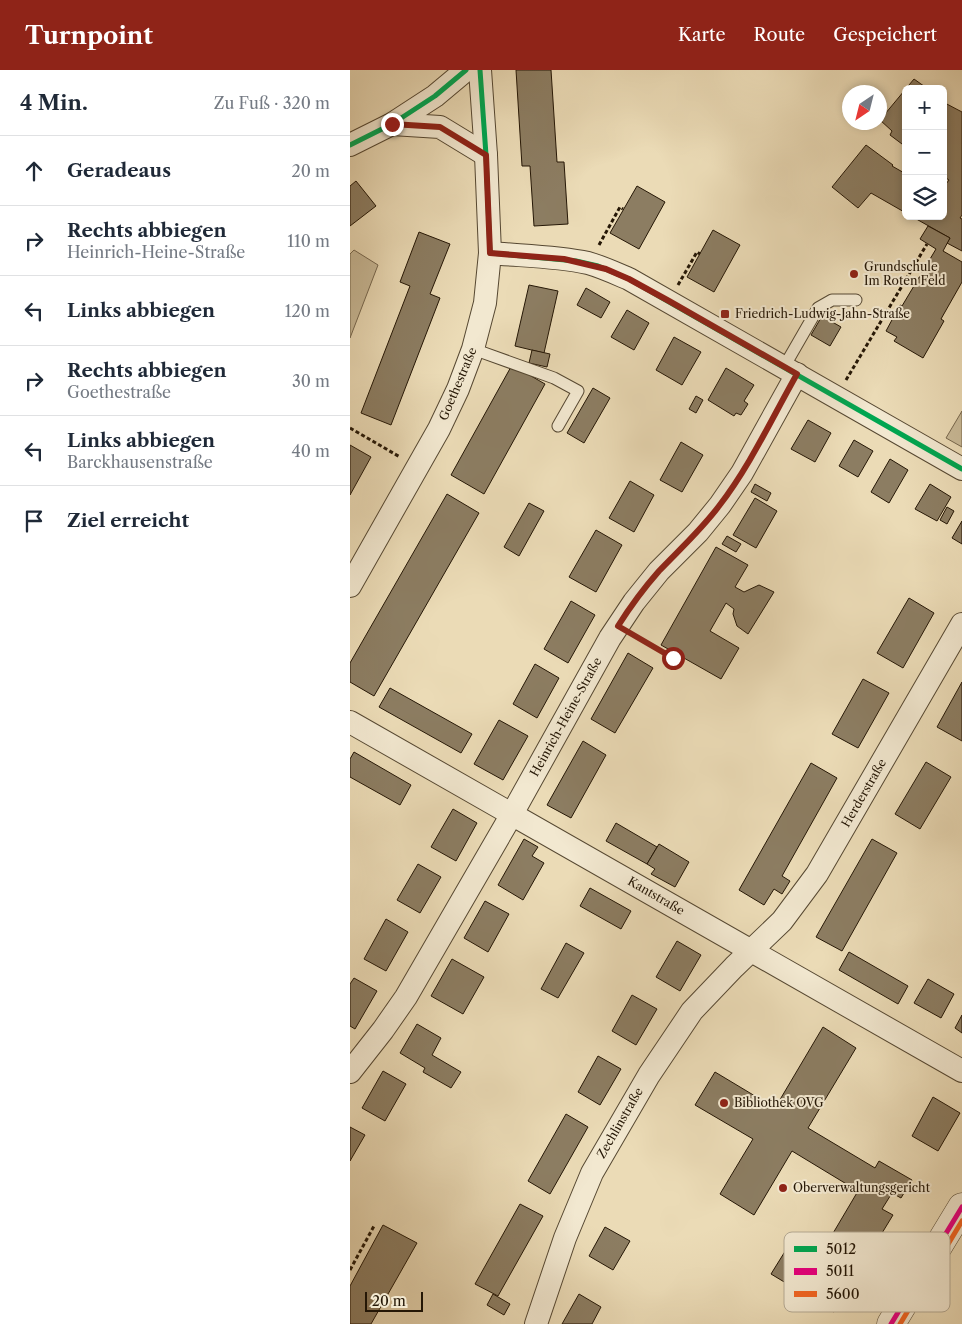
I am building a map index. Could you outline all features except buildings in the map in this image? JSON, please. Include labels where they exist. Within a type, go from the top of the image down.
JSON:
[{"type":"street","points":[[350,145],[392,124],[435,96],[466,70]]},
{"type":"street","name":"Goethestraße","points":[[350,586],[418,467],[454,397],[473,349],[485,303],[490,253],[480,70]]},
{"type":"street","points":[[392,124],[440,127],[486,155]]},
{"type":"street","points":[[490,253],[589,263],[629,279],[962,469]]},
{"type":"street","name":"Heinrich-Heine-Straße","points":[[350,1072],[406,997],[618,626],[634,602],[659,572],[698,532],[720,505],[742,473],[790,370]]},
{"type":"street","name":"Herderstraße","points":[[752,950],[782,921],[817,874],[962,624]]},
{"type":"street","name":"Kantstraße","points":[[350,722],[962,1071]]},
{"type":"street","name":"Zechlinstraße","points":[[536,1324],[565,1238],[592,1173],[648,1075],[692,1011],[752,950]]},
{"type":"street","points":[[947,1232],[962,1207]]},
{"type":"street","points":[[891,1324],[898,1312]]},
{"type":"lane","points":[[790,370],[818,308],[832,300],[856,300]]},
{"type":"lane","points":[[473,349],[554,378],[578,391],[558,426]]},
{"type":"path","points":[[589,263],[620,207],[623,210]]},
{"type":"path","points":[[827,391],[848,379],[928,244]]},
{"type":"path","points":[[669,301],[697,252],[700,254]]},
{"type":"path","points":[[350,428],[418,467]]},
{"type":"path","points":[[618,626],[673,658],[676,654]]},
{"type":"path","points":[[350,1270],[374,1226]]},
{"type":"shaded area","points":[[354,250],[378,265],[350,338],[350,254]]},
{"type":"shaded area","points":[[962,411],[962,447],[946,438]]},
{"type":"transit line","name":"5012","points":[[350,145],[392,124],[435,96],[466,70]]},
{"type":"transit line","name":"5012","points":[[480,70],[490,253]]},
{"type":"transit line","name":"5012","points":[[490,253],[576,261],[598,266],[629,279],[962,469]]},
{"type":"transit line","name":"5011","points":[[947,1232],[962,1207]]},
{"type":"transit line","name":"5600","points":[[950,1241],[962,1221]]},
{"type":"transit line","name":"5011","points":[[891,1324],[898,1312]]},
{"type":"transit line","name":"5600","points":[[900,1324],[907,1312]]},
{"type":"place","name":"Grundschule Im Roten Feld","points":[[854,274]]},
{"type":"place","name":"Friedrich-Ludwig-Jahn-Straße","points":[[725,314]]},
{"type":"place","name":"Bibliothek OVG","points":[[724,1103]]},
{"type":"place","name":"Oberverwaltungsgericht","points":[[783,1188]]},
{"type":"route","points":[[392,124],[440,127],[486,155],[490,253],[564,259],[589,263],[606,269],[629,279],[797,374],[742,473],[720,505],[698,532],[659,572],[634,602],[618,626],[673,658]]}]
